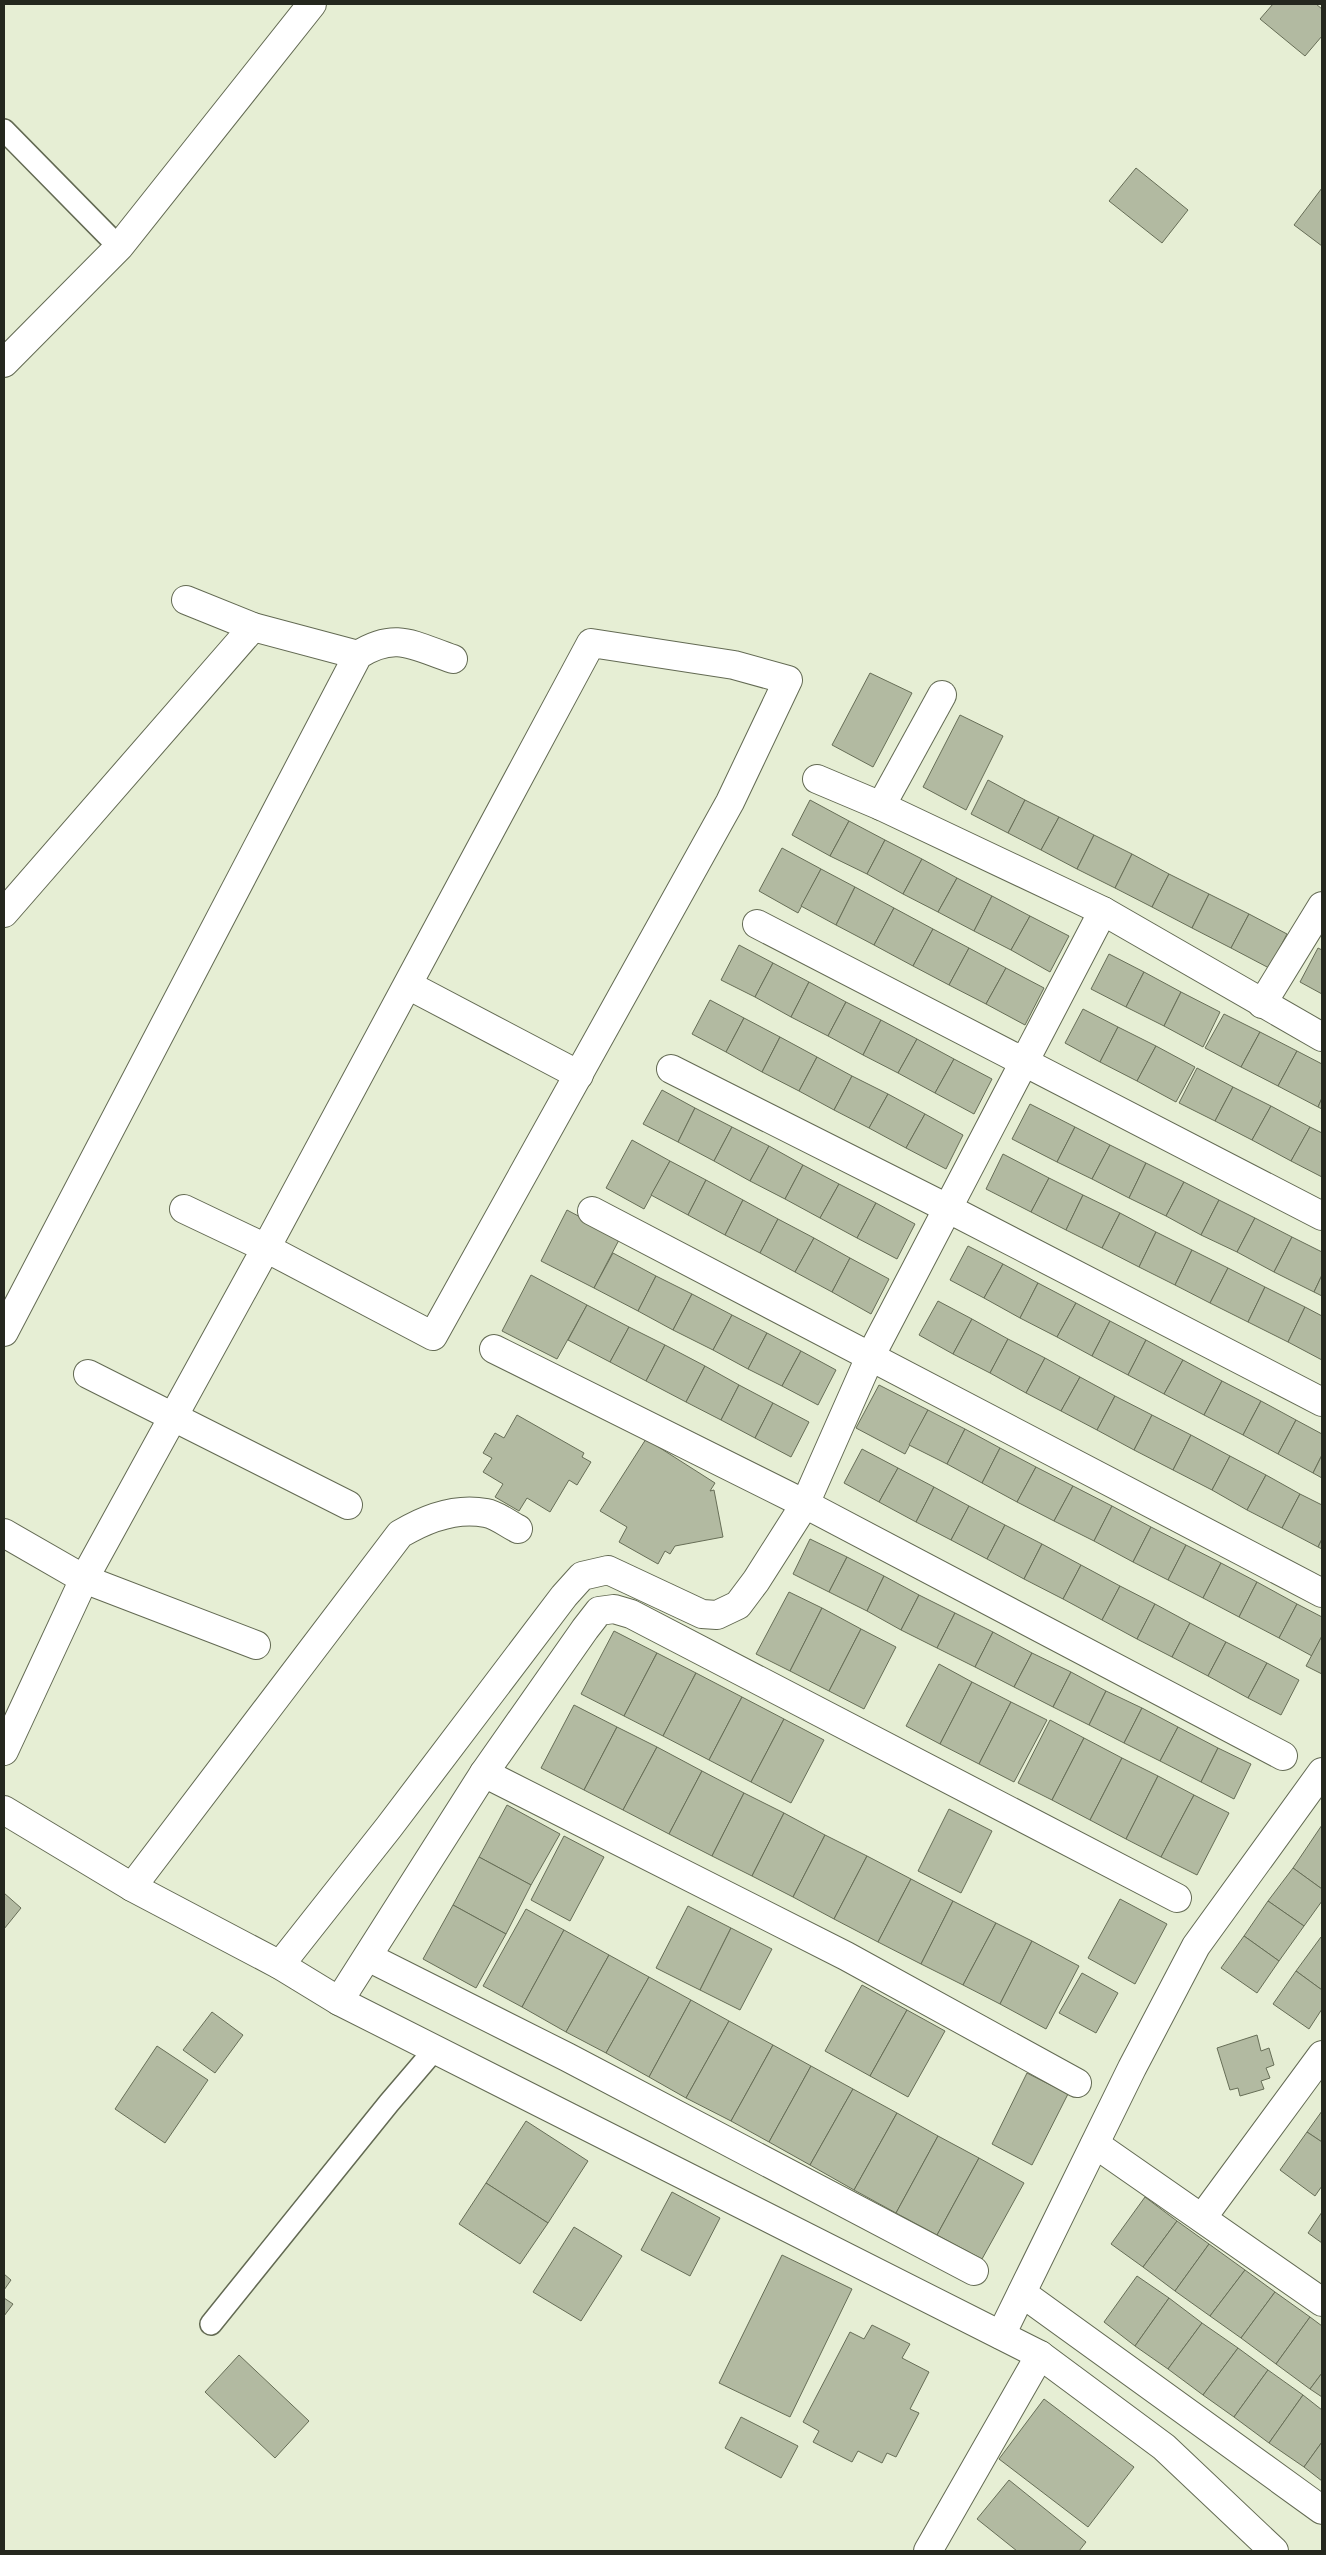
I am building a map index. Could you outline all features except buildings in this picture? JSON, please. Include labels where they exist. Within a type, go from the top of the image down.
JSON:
[{"type":"street","points":[[4,364],[119,247],[312,4]]},
{"type":"street","points":[[186,600],[253,627],[358,655]]},
{"type":"street","points":[[4,913],[253,627]]},
{"type":"street","points":[[4,1332],[358,655],[379,644],[402,642],[453,659]]},
{"type":"street","points":[[4,1750],[84,1579],[175,1416],[266,1248],[408,986],[591,642],[734,665],[788,680],[730,802],[434,1336],[266,1248],[184,1209]]},
{"type":"street","points":[[881,806],[942,695]]},
{"type":"street","points":[[817,779],[881,806],[1103,911],[1322,1037]]},
{"type":"street","points":[[1262,1004],[1322,906]]},
{"type":"street","points":[[280,1965],[389,1827],[564,1596],[582,1576],[608,1570],[702,1614],[717,1615],[738,1605],[756,1582],[805,1504],[870,1357],[1103,911]]},
{"type":"street","points":[[757,924],[1025,1060],[1322,1216]]},
{"type":"street","points":[[408,986],[579,1074]]},
{"type":"street","points":[[671,1069],[947,1208],[1322,1402]]},
{"type":"street","points":[[592,1212],[1322,1593]]},
{"type":"street","points":[[494,1349],[805,1504],[1283,1756]]},
{"type":"street","points":[[88,1374],[175,1416],[348,1505]]},
{"type":"street","points":[[132,1887],[400,1534],[418,1523],[460,1511],[488,1513],[518,1529]]},
{"type":"street","points":[[4,1533],[84,1579],[256,1645]]},
{"type":"street","points":[[339,2001],[484,1773],[585,1628],[599,1611],[614,1609],[631,1614],[1177,1898]]},
{"type":"street","points":[[484,1773],[846,1956],[1077,2083]]},
{"type":"street","points":[[1001,2335],[1095,2144],[1196,1946],[1318,1786]]},
{"type":"street","points":[[4,1810],[132,1887],[280,1965],[339,2001],[436,2048],[1040,2355],[1164,2447],[1274,2551]]},
{"type":"street","points":[[368,1957],[567,2057],[974,2271]]},
{"type":"street","points":[[1202,2218],[1322,2055]]},
{"type":"street","points":[[1095,2144],[1322,2302]]},
{"type":"street","points":[[1022,2293],[1322,2510]]},
{"type":"street","points":[[928,2551],[1040,2355]]},
{"type":"lane","points":[[4,130],[119,247]]},
{"type":"lane","points":[[211,2324],[389,2103],[436,2048]]}]
